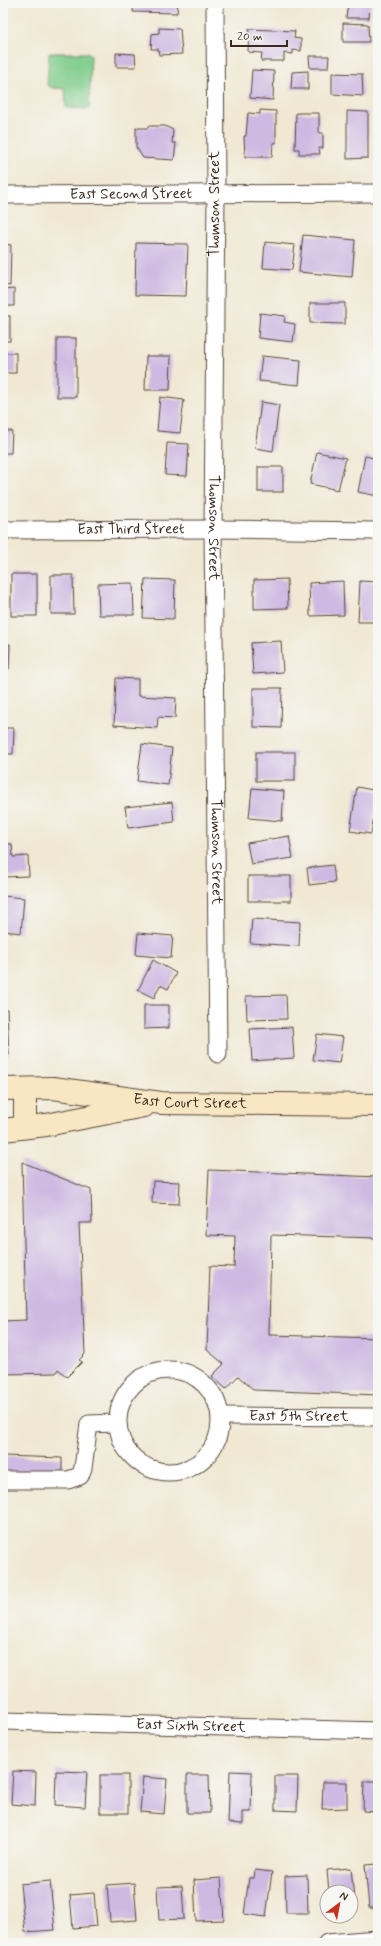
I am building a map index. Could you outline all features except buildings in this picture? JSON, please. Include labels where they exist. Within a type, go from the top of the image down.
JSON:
[{"type":"main road","name":"East Court Street","points":[[3,1089],[53,1088],[161,1103],[378,1105]]},
{"type":"main road","points":[[25,1089],[26,1127]]},
{"type":"main road","points":[[3,1130],[46,1125],[161,1103]]},
{"type":"street","name":"Thomson Street","points":[[215,3],[216,194],[212,529],[218,1054]]},
{"type":"street","name":"East Second Street","points":[[3,195],[378,193]]},
{"type":"street","name":"East Third Street","points":[[3,530],[212,529],[378,531]]},
{"type":"street","points":[[165,1370],[191,1374],[212,1391],[221,1416],[216,1443],[198,1464],[173,1473],[146,1468],[126,1449],[117,1424],[122,1398],[140,1378],[165,1370]]},
{"type":"street","name":"East 5th Street","points":[[221,1416],[378,1418]]},
{"type":"street","points":[[3,1480],[68,1480],[80,1476],[83,1468],[89,1424],[117,1424]]},
{"type":"street","name":"East Sixth Street","points":[[3,1721],[378,1730]]},
{"type":"street","points":[[327,1943],[378,1939]]},
{"type":"green space","points":[[49,53],[88,53],[91,55],[89,109],[66,108],[65,89],[53,88],[47,85]]}]
